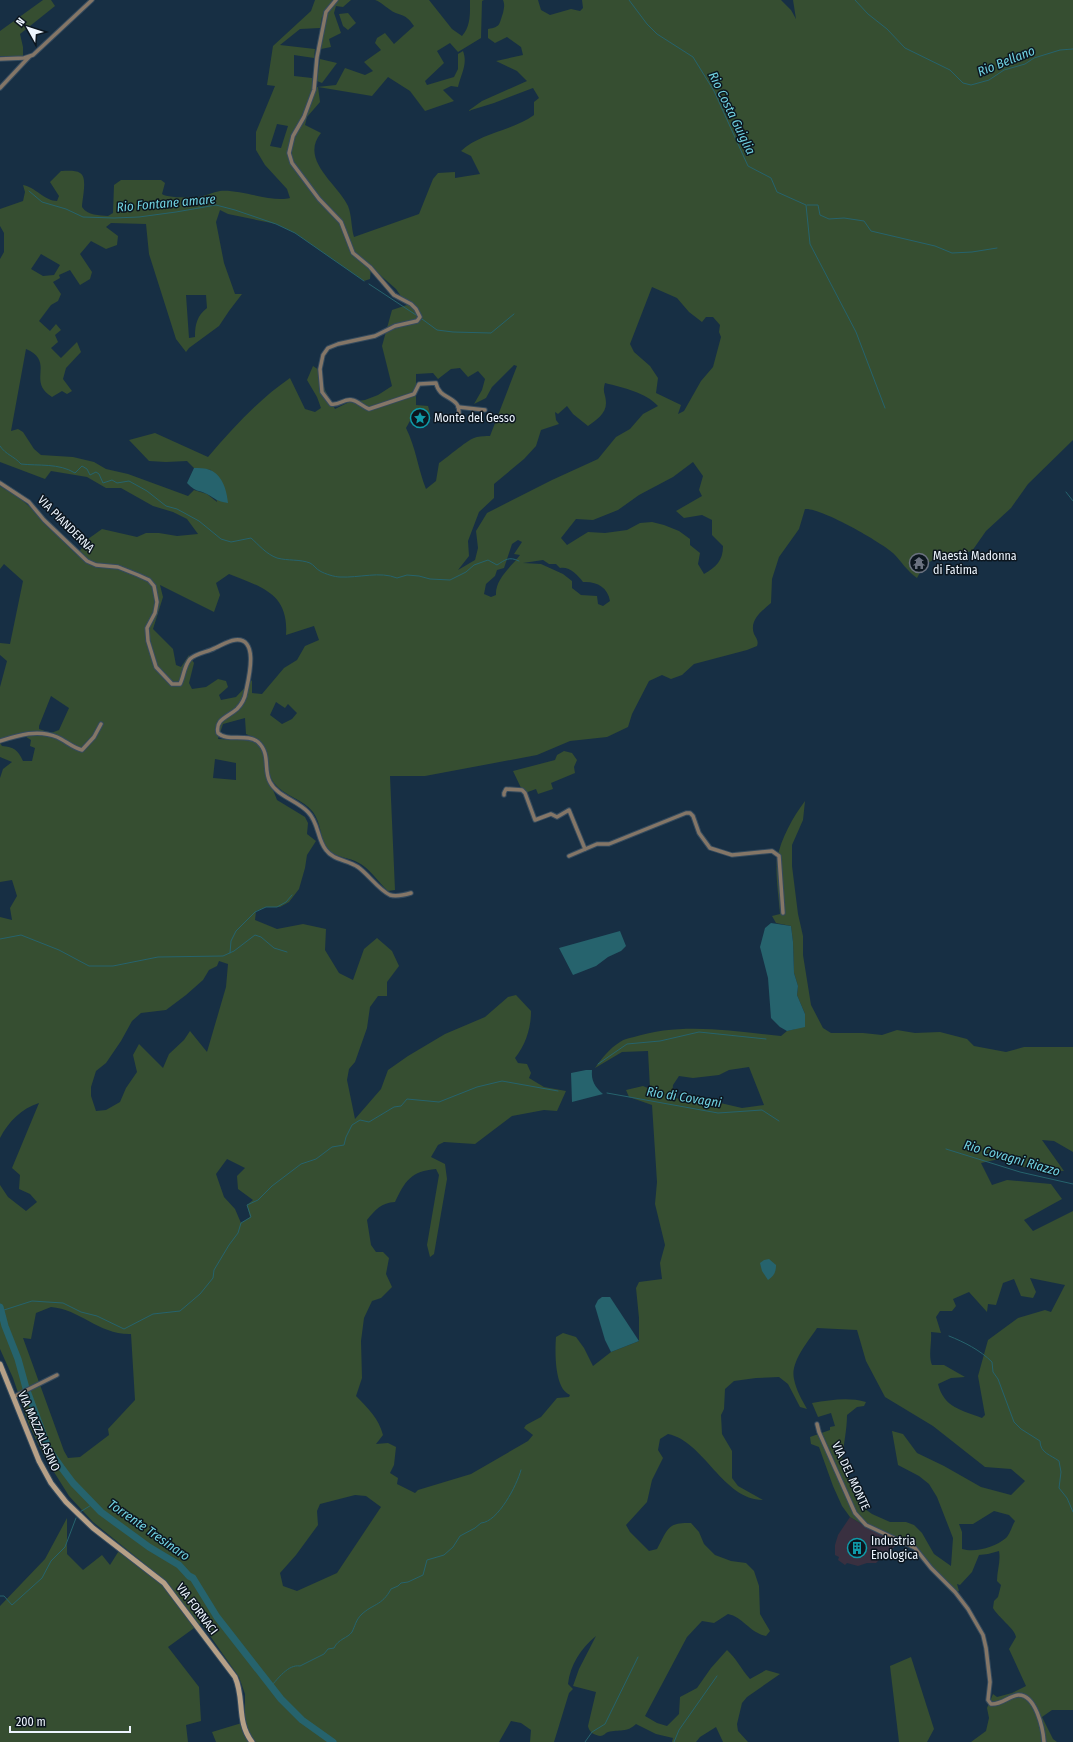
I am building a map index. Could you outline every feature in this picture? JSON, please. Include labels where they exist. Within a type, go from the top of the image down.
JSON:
[{"type":"main road","name":"VIA MAZZALASINO","points":[[0,1364],[35,1452],[46,1473],[66,1502],[82,1519]]},
{"type":"main road","name":"VIA FORNACI","points":[[82,1519],[158,1578],[173,1593],[235,1677],[239,1689],[242,1722],[245,1732],[252,1742]]},
{"type":"street","points":[[0,88],[29,57],[38,52],[92,0]]},
{"type":"street","points":[[336,0],[326,12],[317,57],[314,90],[304,117],[293,136],[289,153],[292,162],[319,199],[341,222],[353,253],[370,267],[394,295],[412,304],[416,308],[420,317],[417,321],[395,326],[375,336],[338,344],[328,348],[322,355],[320,369],[322,392],[326,400],[331,404],[334,405],[346,400],[352,400],[369,409],[376,408],[414,394],[419,384],[436,383],[439,392],[458,407],[484,410]]},
{"type":"street","points":[[0,59],[29,57]]},
{"type":"street","points":[[458,407],[459,416]]},
{"type":"street","name":"VIA PIANDERNA","points":[[0,483],[29,502],[44,520],[87,561],[96,565],[118,567],[149,580],[156,592],[158,602],[155,613],[147,628],[148,641],[156,667],[172,684],[180,684],[188,663],[196,655],[234,641],[242,641],[246,643],[250,648],[250,656],[245,697],[237,709],[221,720],[217,726],[218,733],[223,736],[252,739],[260,744],[265,753],[268,777],[272,786],[302,806],[311,815],[317,825],[324,847],[330,855],[356,866],[390,894],[400,896],[411,893]]},
{"type":"street","points":[[0,741],[39,732],[58,737],[75,749],[82,750],[94,737],[101,724]]},
{"type":"street","points":[[504,795],[506,789],[522,790],[535,820],[551,814],[557,817],[569,810],[585,849]]},
{"type":"street","points":[[569,856],[597,844],[609,844],[686,813],[690,813],[693,816],[699,833],[710,848],[732,855],[772,851],[779,856],[783,913]]},
{"type":"street","points":[[13,1397],[38,1386],[57,1375]]},
{"type":"street","name":"VIA DEL MONTE","points":[[817,1424],[819,1432],[854,1513],[866,1525],[915,1548],[931,1568],[961,1599],[978,1625],[986,1648],[990,1670],[988,1700],[991,1704],[995,1704],[1020,1695],[1026,1698],[1038,1713],[1044,1742]]},
{"type":"shaded area","points":[[43,0],[51,0],[55,6],[20,34],[23,47],[23,56],[0,56],[0,31]]},
{"type":"shaded area","points":[[315,0],[351,0],[343,7],[336,6],[334,13],[341,33],[329,39],[331,47],[321,49],[327,15],[322,17],[320,28],[300,29],[280,45],[315,49],[314,58],[294,55],[294,76],[312,78],[312,92],[317,87],[336,85],[345,68],[365,75],[373,71],[364,62],[381,50],[375,43],[377,38],[385,33],[394,44],[414,26],[404,16],[375,0],[429,0],[452,29],[462,36],[468,24],[470,0],[484,0],[482,1],[481,38],[458,52],[450,43],[437,51],[444,63],[425,81],[427,85],[454,77],[458,69],[458,54],[463,51],[465,60],[464,69],[458,87],[451,86],[443,90],[454,101],[425,111],[410,91],[388,77],[372,96],[318,87],[320,102],[307,117],[305,125],[321,133],[315,143],[317,162],[348,206],[354,237],[419,214],[433,179],[438,173],[455,172],[455,178],[480,174],[471,156],[461,151],[477,140],[516,125],[534,115],[534,102],[539,98],[533,88],[468,111],[482,101],[527,81],[517,71],[496,61],[523,55],[521,47],[507,37],[495,43],[488,38],[488,29],[497,26],[500,22],[504,8],[503,0],[538,0],[541,10],[550,15],[571,9],[580,11],[583,8],[582,0],[781,0],[791,10],[796,19],[793,0],[1073,0],[1073,440],[1028,484],[1011,508],[986,531],[972,551],[933,560],[924,565],[917,578],[893,553],[876,541],[823,513],[805,509],[799,529],[779,557],[772,579],[771,603],[757,616],[753,624],[754,634],[758,644],[757,646],[694,664],[682,675],[671,679],[662,675],[649,681],[632,714],[628,727],[607,737],[570,741],[537,755],[425,776],[390,776],[395,890],[388,891],[370,871],[362,865],[353,860],[335,855],[328,850],[322,838],[318,820],[313,812],[274,783],[268,769],[266,750],[256,739],[246,734],[245,718],[223,724],[218,739],[252,739],[263,748],[268,777],[277,800],[305,817],[308,823],[307,834],[316,841],[307,855],[299,889],[289,902],[280,907],[266,907],[256,911],[255,920],[277,929],[303,924],[326,929],[325,950],[339,973],[353,980],[364,949],[377,938],[392,951],[399,966],[387,982],[387,996],[378,996],[370,1007],[367,1028],[355,1062],[349,1069],[347,1080],[355,1119],[381,1089],[388,1070],[445,1034],[485,1017],[508,997],[516,995],[531,1011],[527,1036],[515,1058],[518,1063],[527,1064],[531,1073],[529,1078],[544,1087],[566,1091],[557,1111],[544,1110],[512,1116],[475,1144],[444,1142],[438,1145],[431,1157],[445,1164],[447,1179],[434,1254],[430,1257],[427,1245],[439,1175],[436,1169],[420,1172],[410,1178],[402,1188],[395,1202],[379,1207],[367,1220],[371,1245],[376,1252],[383,1252],[389,1258],[386,1274],[392,1287],[381,1298],[372,1301],[364,1318],[361,1341],[362,1378],[356,1396],[365,1405],[379,1424],[383,1435],[376,1444],[388,1443],[396,1447],[394,1465],[390,1473],[398,1478],[397,1484],[415,1493],[418,1490],[471,1474],[528,1441],[533,1435],[524,1428],[526,1425],[541,1417],[557,1398],[569,1397],[570,1395],[565,1391],[558,1378],[556,1337],[563,1333],[576,1337],[584,1348],[593,1366],[611,1352],[639,1341],[639,1318],[636,1288],[639,1282],[662,1279],[660,1263],[665,1245],[655,1204],[657,1182],[652,1105],[629,1097],[626,1090],[643,1086],[650,1089],[648,1051],[622,1052],[595,1068],[609,1051],[622,1041],[652,1032],[707,1029],[781,1036],[787,1031],[795,1029],[805,1014],[797,995],[798,986],[794,973],[791,926],[776,923],[772,916],[780,914],[776,871],[781,843],[796,814],[805,801],[803,820],[792,845],[792,866],[798,914],[803,936],[803,955],[811,1005],[823,1028],[831,1033],[863,1033],[882,1035],[897,1030],[915,1033],[940,1032],[967,1039],[974,1046],[1006,1052],[1024,1047],[1073,1047],[1073,1152],[1054,1141],[1042,1140],[1064,1171],[1033,1170],[999,1159],[981,1163],[992,1185],[1007,1180],[1051,1184],[1062,1199],[1024,1220],[1033,1231],[1073,1211],[1073,1710],[1052,1710],[1042,1717],[1053,1739],[1057,1742],[971,1742],[986,1731],[989,1718],[987,1708],[993,1694],[997,1697],[1012,1693],[1026,1686],[1009,1649],[1016,1637],[1015,1634],[993,1608],[994,1601],[998,1597],[1001,1585],[997,1581],[1000,1558],[999,1551],[979,1555],[972,1572],[960,1585],[957,1584],[959,1591],[953,1594],[912,1548],[872,1530],[850,1517],[842,1506],[833,1486],[819,1447],[811,1444],[810,1437],[830,1430],[830,1427],[835,1426],[831,1413],[818,1417],[812,1403],[846,1399],[866,1402],[864,1406],[857,1407],[847,1415],[842,1462],[861,1506],[872,1514],[890,1522],[906,1522],[914,1525],[922,1533],[934,1554],[951,1566],[953,1538],[937,1497],[929,1484],[919,1476],[898,1465],[892,1431],[903,1434],[917,1453],[981,1487],[1011,1495],[1025,1481],[1011,1469],[985,1467],[933,1426],[885,1397],[866,1361],[857,1330],[817,1328],[797,1359],[793,1373],[799,1395],[807,1409],[800,1407],[788,1384],[779,1377],[734,1381],[725,1389],[724,1409],[721,1415],[722,1434],[732,1451],[732,1478],[738,1486],[763,1500],[749,1497],[736,1491],[692,1447],[681,1439],[668,1434],[660,1439],[658,1450],[663,1458],[652,1480],[647,1502],[626,1525],[630,1532],[649,1551],[657,1549],[669,1528],[677,1524],[691,1523],[699,1532],[704,1544],[715,1555],[731,1561],[746,1563],[754,1571],[759,1586],[760,1614],[770,1631],[766,1636],[755,1632],[738,1618],[728,1614],[714,1623],[702,1621],[687,1637],[645,1716],[657,1723],[667,1726],[679,1714],[680,1697],[697,1688],[711,1668],[727,1650],[750,1679],[766,1670],[780,1674],[747,1697],[742,1703],[737,1724],[738,1731],[748,1742],[723,1742],[716,1727],[700,1737],[696,1742],[672,1742],[673,1738],[656,1734],[636,1724],[629,1729],[608,1732],[601,1736],[592,1733],[588,1726],[596,1692],[573,1686],[579,1669],[596,1636],[581,1651],[571,1670],[568,1684],[573,1689],[569,1693],[554,1742],[530,1742],[531,1730],[521,1723],[511,1721],[499,1742],[216,1742],[212,1732],[245,1722],[245,1694],[239,1677],[201,1623],[168,1647],[199,1687],[201,1721],[186,1725],[188,1742],[0,1742],[0,1606],[45,1559],[67,1518],[67,1554],[83,1570],[102,1555],[110,1565],[120,1549],[146,1565],[93,1522],[69,1496],[44,1456],[29,1425],[13,1378],[0,1349],[0,1185],[8,1197],[26,1211],[37,1202],[30,1194],[19,1189],[20,1175],[12,1168],[39,1103],[16,1116],[7,1126],[0,1138],[0,917],[12,920],[10,908],[17,896],[12,880],[0,882],[0,778],[3,769],[12,762],[0,757],[0,743],[2,746],[10,747],[15,750],[23,761],[32,761],[35,748],[30,746],[31,740],[23,735],[0,741],[0,687],[7,661],[0,655],[0,643],[10,644],[23,581],[4,564],[0,569],[0,486],[21,499],[77,555],[88,539],[102,529],[137,537],[146,533],[159,533],[177,536],[198,534],[187,519],[173,512],[153,506],[121,488],[106,488],[87,477],[51,471],[45,479],[0,462],[0,259],[4,252],[4,233],[0,226],[0,209],[23,201],[25,192],[23,185],[32,188],[48,199],[57,201],[59,196],[50,182],[61,171],[76,171],[82,175],[84,179],[84,188],[82,207],[90,214],[97,215],[108,216],[113,213],[114,185],[121,180],[161,180],[165,183],[162,194],[174,197],[199,197],[220,191],[228,191],[275,199],[290,198],[287,189],[265,165],[256,150],[256,132],[275,86],[267,85],[273,46],[311,11]],"holes":[[[277,124],[288,126],[281,148],[270,146]],[[220,210],[228,214],[276,224],[295,233],[364,281],[370,279],[371,267],[396,289],[407,305],[392,310],[382,346],[392,386],[378,395],[365,400],[349,402],[335,409],[325,390],[319,370],[313,366],[307,380],[317,397],[321,408],[315,412],[305,409],[290,378],[267,396],[236,425],[208,457],[155,433],[129,440],[149,461],[187,461],[194,468],[211,470],[217,502],[207,494],[194,490],[188,496],[128,474],[106,469],[94,462],[73,457],[41,455],[34,449],[23,432],[18,429],[11,431],[26,349],[35,354],[39,360],[41,366],[41,385],[45,391],[52,397],[62,391],[67,394],[72,391],[63,379],[66,368],[81,352],[77,342],[61,358],[51,348],[58,342],[55,335],[61,330],[56,324],[50,331],[39,321],[51,305],[58,301],[61,294],[53,282],[60,278],[59,275],[70,270],[80,285],[90,279],[92,272],[80,254],[91,241],[106,249],[117,245],[118,236],[106,227],[111,223],[146,224],[149,254],[176,339],[186,352],[189,348],[219,326],[242,294],[235,294],[224,263],[216,222]],[[41,254],[60,265],[54,275],[43,276],[31,269]],[[652,287],[677,298],[689,312],[702,322],[706,317],[713,317],[720,325],[719,332],[721,337],[713,367],[701,381],[684,411],[678,414],[681,405],[656,393],[658,378],[650,366],[634,352],[630,344]],[[186,295],[206,295],[207,308],[199,317],[195,337],[189,338]],[[514,365],[517,366],[490,436],[473,438],[439,463],[436,481],[426,489],[406,428],[411,419],[417,421],[426,420],[430,413],[428,406],[416,405],[416,374],[433,373],[438,379],[451,369],[460,368],[468,377],[478,371],[485,379],[482,390],[474,404],[486,398],[492,387]],[[605,383],[641,394],[653,401],[658,406],[643,414],[630,429],[616,437],[598,459],[552,480],[487,513],[476,531],[478,548],[475,560],[458,570],[469,556],[468,541],[479,512],[494,498],[494,484],[524,459],[536,446],[541,430],[559,424],[556,420],[555,412],[558,414],[567,406],[573,414],[588,426],[600,416],[606,407]],[[693,462],[703,476],[699,490],[702,496],[676,511],[684,518],[702,515],[712,520],[712,535],[723,546],[722,556],[718,563],[704,574],[698,564],[700,553],[690,545],[690,539],[679,531],[652,522],[640,523],[627,530],[605,533],[588,532],[567,545],[561,538],[576,519],[593,520],[618,510],[639,495],[673,477]],[[518,540],[522,542],[514,554],[520,555],[501,578],[496,589],[496,595],[491,597],[484,594],[486,584],[495,576],[497,570],[504,568],[512,544]],[[543,560],[549,564],[556,564],[560,568],[567,568],[576,574],[583,582],[601,586],[607,592],[610,601],[603,606],[598,604],[597,596],[581,595],[572,588],[572,581],[563,574],[541,564],[523,563]],[[229,574],[262,588],[278,601],[283,610],[286,621],[286,635],[314,626],[319,640],[305,646],[297,660],[284,668],[262,694],[252,693],[252,680],[236,697],[221,700],[219,695],[228,687],[226,681],[218,679],[206,687],[192,689],[189,683],[194,663],[189,655],[181,667],[176,665],[173,649],[153,629],[163,597],[160,585],[214,612],[220,595],[216,583]],[[51,696],[69,708],[59,730],[51,733],[39,729]],[[276,702],[285,708],[288,704],[297,713],[292,719],[282,724],[270,715]],[[215,759],[236,763],[236,780],[213,778]],[[219,961],[228,964],[226,987],[207,1052],[190,1031],[184,1040],[169,1054],[163,1068],[139,1044],[133,1055],[137,1072],[126,1088],[120,1102],[106,1110],[96,1111],[91,1096],[91,1087],[96,1071],[106,1063],[132,1021],[141,1013],[166,1010],[203,980],[209,970],[217,966]],[[749,1067],[764,1105],[742,1108],[716,1102],[683,1100],[672,1097],[673,1085],[679,1076],[693,1078],[719,1075],[729,1070]],[[227,1159],[245,1168],[237,1176],[238,1189],[253,1200],[247,1205],[250,1217],[241,1223],[235,1209],[224,1197],[216,1174]],[[1030,1278],[1065,1285],[1051,1312],[1045,1310],[1018,1318],[988,1340],[978,1376],[985,1415],[982,1418],[955,1407],[945,1398],[938,1384],[951,1378],[965,1377],[944,1365],[932,1365],[930,1357],[931,1332],[941,1333],[936,1317],[940,1311],[952,1311],[956,1306],[953,1299],[969,1292],[987,1312],[988,1304],[996,1305],[1003,1283],[1014,1279],[1021,1296],[1033,1298],[1036,1292]],[[51,1307],[71,1312],[109,1330],[131,1334],[135,1400],[108,1429],[109,1435],[80,1457],[68,1458],[64,1451],[23,1338],[31,1339],[36,1313]],[[355,1495],[366,1496],[381,1507],[337,1573],[297,1591],[283,1586],[280,1573],[296,1555],[318,1525],[317,1511],[320,1504]],[[994,1511],[1009,1515],[1015,1521],[1010,1532],[1002,1541],[979,1550],[962,1549],[962,1532],[959,1524],[973,1524]]]},
{"type":"shaded area","points":[[348,13],[356,23],[348,30],[343,26],[339,14]]},
{"type":"shaded area","points":[[320,59],[337,63],[322,83],[317,81]]},
{"type":"shaded area","points":[[194,468],[208,469],[218,476],[224,484],[228,503],[218,501],[207,494],[195,490],[187,483]]},
{"type":"shaded area","points":[[564,751],[572,753],[577,760],[574,767],[575,773],[551,783],[553,789],[538,794],[536,789],[525,793],[522,790],[513,771],[555,760],[557,755]]},
{"type":"shaded area","points":[[771,923],[791,926],[794,973],[798,986],[797,995],[805,1014],[805,1027],[787,1031],[780,1027],[771,1018],[768,978],[760,947],[765,928]]},
{"type":"shaded area","points":[[620,931],[626,946],[621,951],[608,957],[596,966],[573,975],[559,948]]},
{"type":"shaded area","points":[[592,1070],[594,1084],[603,1094],[572,1102],[571,1073]]},
{"type":"shaded area","points":[[769,1259],[776,1265],[776,1267],[775,1272],[768,1280],[762,1271],[760,1263]]},
{"type":"shaded area","points":[[602,1297],[610,1297],[639,1341],[611,1352],[605,1340],[595,1306],[598,1300]]},
{"type":"shaded area","points":[[850,1517],[871,1530],[899,1542],[882,1560],[880,1559],[876,1563],[867,1563],[858,1566],[847,1563],[845,1565],[838,1560],[839,1557],[835,1555],[835,1545],[838,1535]]},
{"type":"shaded area","points":[[911,1657],[934,1729],[927,1742],[899,1742],[890,1666]]},
{"type":"waterway","name":"Rio Costa Guiglia","points":[[629,0],[647,24],[657,34],[693,57],[714,91],[748,166],[771,178],[777,192],[806,205],[810,244],[856,332],[885,408]]},
{"type":"waterway","name":"Rio Bellano","points":[[855,0],[868,14],[887,29],[905,48],[950,70],[963,83],[971,85],[989,80],[1004,70],[1025,64],[1034,58],[1060,50],[1073,49]]},
{"type":"waterway","name":"Rio Fontane amare","points":[[29,191],[42,202],[66,209],[83,217],[139,217],[216,205],[235,210],[276,224],[295,233],[364,281]]},
{"type":"waterway","points":[[807,205],[818,205],[820,215],[829,219],[844,218],[864,221],[871,231],[935,246],[952,253],[972,252],[997,248]]},
{"type":"waterway","name":"Rio Fontane amare","points":[[369,284],[416,315]]},
{"type":"waterway","name":"Rio Fontane amare","points":[[422,319],[437,330],[491,333],[514,314]]},
{"type":"waterway","points":[[0,446],[21,464],[56,466],[75,473],[82,466],[87,469],[90,475],[96,472],[99,474],[103,483],[112,480],[117,483],[129,481],[147,491],[166,506],[177,509],[199,521],[221,539],[231,542],[251,538],[266,552],[277,558],[310,563],[320,571],[333,576],[347,577],[384,575],[397,578],[407,575],[430,579],[450,580],[466,572],[474,565],[488,560],[497,565],[510,559],[519,561]]},
{"type":"waterway","points":[[1066,492],[1073,501]]},
{"type":"waterway","points":[[230,953],[231,941],[236,931],[255,912],[266,907],[277,907],[286,902],[292,895]]},
{"type":"waterway","points":[[0,939],[21,935],[59,950],[89,966],[113,966],[158,957],[223,956],[234,951],[255,935],[261,937],[274,948],[287,952]]},
{"type":"waterway","name":"Rio di Covagni","points":[[598,1064],[627,1044],[660,1041],[699,1032],[766,1039]]},
{"type":"waterway","name":"Rio di Covagni","points":[[1,1311],[32,1301],[63,1303],[81,1312],[97,1316],[124,1329],[153,1314],[180,1311],[200,1294],[213,1278],[214,1270],[238,1233],[241,1223],[251,1217],[247,1205],[258,1200],[272,1186],[301,1164],[316,1159],[332,1147],[344,1145],[352,1125],[360,1120],[369,1122],[394,1107],[401,1106],[407,1099],[439,1102],[477,1087],[502,1081],[558,1091]]},
{"type":"waterway","name":"Rio di Covagni","points":[[607,1093],[718,1113],[762,1110],[779,1121]]},
{"type":"waterway","name":"Rio Covagni Riazzo","points":[[946,1149],[1020,1172],[1073,1184]]},
{"type":"waterway","name":"Torrente Tresinaro","points":[[0,1307],[5,1326],[18,1359],[26,1388],[49,1450],[73,1483],[101,1512],[149,1547],[179,1565],[189,1576],[193,1578],[217,1617],[281,1699],[302,1720],[333,1742]]},
{"type":"waterway","points":[[949,1336],[972,1347],[992,1362],[993,1372],[998,1379],[1014,1422],[1021,1429],[1040,1441],[1040,1445],[1044,1451],[1059,1461],[1061,1472],[1059,1488],[1067,1498],[1073,1512]]},
{"type":"waterway","points":[[271,1686],[291,1667],[300,1666],[324,1654],[328,1649],[334,1648],[352,1632],[361,1615],[384,1599],[391,1589],[401,1583],[408,1582],[423,1575],[427,1560],[444,1555],[453,1547],[460,1536],[494,1516],[506,1502],[521,1470]]},
{"type":"waterway","points":[[80,1512],[93,1504]]},
{"type":"waterway","points":[[0,1596],[4,1596],[12,1605],[42,1578],[51,1561],[65,1547],[76,1518]]},
{"type":"waterway","points":[[585,1742],[592,1732],[605,1724],[638,1657]]},
{"type":"waterway","points":[[674,1742],[679,1730],[717,1676]]},
{"type":"place","name":"Monte del Gesso","points":[[420,418]]},
{"type":"place","name":"Maestà Madonna di Fatima","points":[[919,563]]},
{"type":"place","name":"Industria Enologica","points":[[857,1548]]}]
